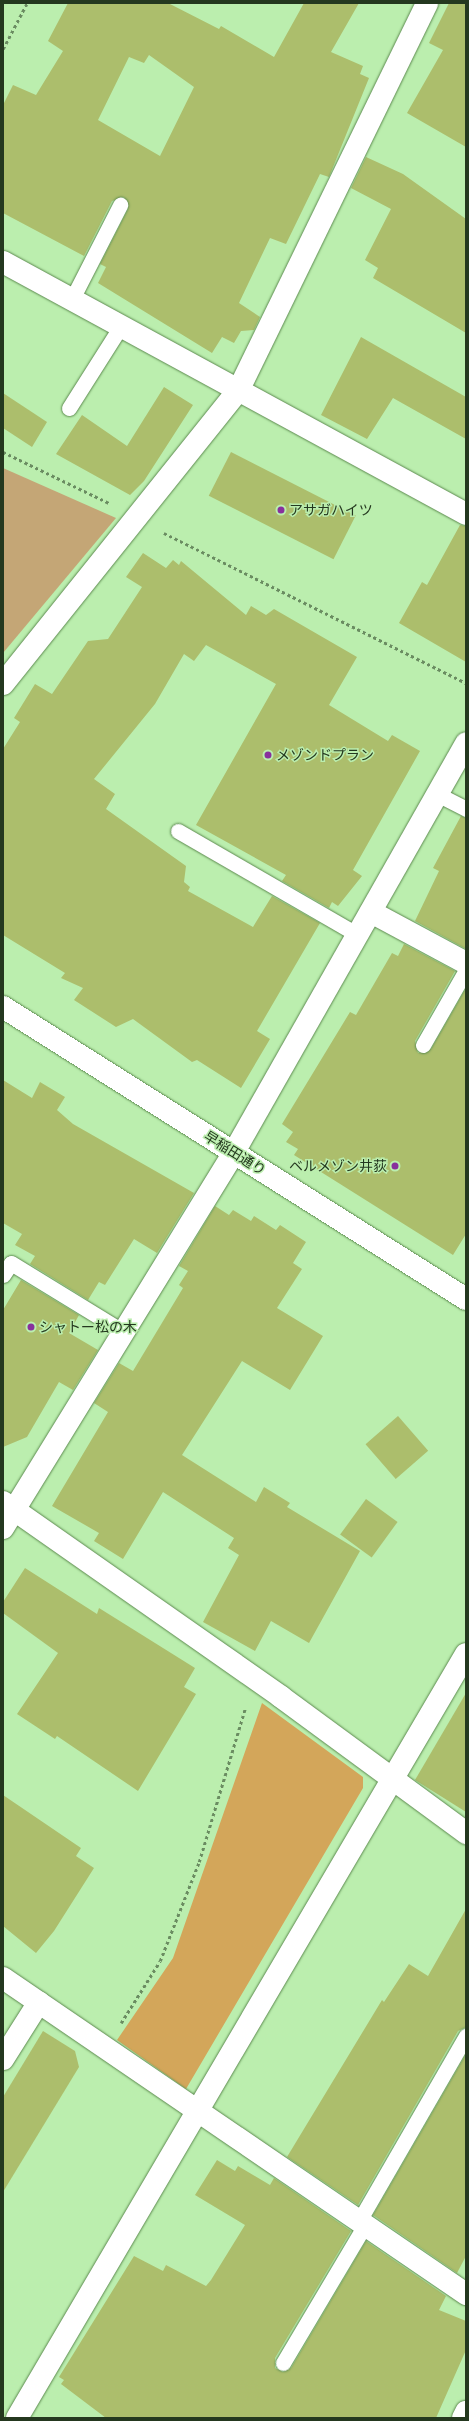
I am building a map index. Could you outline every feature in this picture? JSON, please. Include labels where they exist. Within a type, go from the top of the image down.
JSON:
[{"type":"street","points":[[3,684],[139,517],[239,389],[427,3]]},
{"type":"street","points":[[3,262],[239,389],[466,514]]},
{"type":"street","points":[[466,743],[234,1152],[7,1513],[254,1678],[466,1833]]},
{"type":"street","points":[[371,912],[466,963]]},
{"type":"street","name":"早稲田通り","points":[[3,1007],[466,1299]]},
{"type":"street","points":[[17,2418],[466,1654]]},
{"type":"street","points":[[3,1978],[196,2112],[466,2294]]},
{"type":"street","points":[[3,2059],[39,2002]]},
{"type":"street","points":[[463,2418],[466,2412]]},
{"type":"lane","points":[[72,299],[120,205]]},
{"type":"lane","points":[[69,408],[121,326]]},
{"type":"lane","points":[[438,794],[466,809]]},
{"type":"lane","points":[[178,831],[358,935]]},
{"type":"lane","points":[[423,1044],[466,970]]},
{"type":"lane","points":[[3,1275],[11,1263],[122,1331]]},
{"type":"lane","points":[[283,2363],[466,2036]]},
{"type":"path","points":[[3,49],[27,3]]},
{"type":"path","points":[[3,452],[139,517],[151,527],[466,683]]},
{"type":"path","points":[[104,2048],[160,1961],[200,1862],[254,1678]]},
{"type":"shaded area","points":[[3,468],[116,518],[3,653]]},
{"type":"shaded area","points":[[262,1703],[363,1777],[363,1788],[186,2089],[117,2040],[173,1958]]},
{"type":"building","points":[[68,3],[168,3],[219,29],[221,26],[274,57],[304,3],[359,3],[331,52],[363,66],[360,74],[369,78],[329,177],[320,174],[286,244],[270,238],[239,303],[260,317],[254,330],[241,331],[234,343],[222,337],[212,353],[98,283],[106,267],[100,264],[128,209],[124,197],[112,201],[84,256],[3,213],[3,105],[13,85],[36,95],[63,51],[48,41]],"holes":[[[149,55],[194,87],[160,156],[98,120],[129,57],[144,63]]]},
{"type":"building","points":[[449,3],[466,3],[466,147],[407,113],[443,50],[429,43]]},
{"type":"building","points":[[366,157],[403,174],[466,219],[466,333],[373,278],[378,268],[365,260],[391,209],[351,188]]},
{"type":"building","points":[[361,337],[466,397],[466,439],[393,398],[367,439],[321,415]]},
{"type":"building","points":[[164,387],[193,405],[144,481],[130,495],[56,454],[82,415],[127,446]]},
{"type":"building","points":[[3,393],[47,422],[32,447],[3,428]]},
{"type":"building","name":"アサガハイツ","points":[[231,452],[356,516],[333,559],[209,496]]},
{"type":"building","points":[[460,525],[466,526],[466,662],[399,623],[422,582],[427,585]]},
{"type":"building","points":[[143,553],[166,568],[173,560],[179,565],[181,561],[246,615],[251,606],[266,615],[274,609],[357,657],[329,705],[388,741],[392,735],[420,751],[353,870],[362,876],[338,906],[332,902],[329,908],[282,881],[286,875],[196,825],[276,684],[206,645],[194,661],[184,654],[155,704],[94,779],[115,794],[106,809],[186,866],[184,882],[190,887],[188,891],[253,927],[272,896],[320,923],[257,1031],[270,1039],[241,1088],[197,1060],[192,1062],[133,1019],[116,1027],[74,1000],[83,988],[61,978],[65,973],[3,935],[3,749],[20,722],[14,718],[35,684],[52,694],[88,641],[108,639],[142,587],[126,577]]},
{"type":"building","points":[[461,816],[466,818],[466,949],[415,921],[439,871],[433,868]]},
{"type":"building","points":[[404,944],[455,971],[415,1041],[418,1053],[431,1049],[466,988],[466,1234],[453,1255],[294,1155],[298,1149],[286,1142],[293,1132],[282,1124],[350,1012],[356,1015],[392,953],[398,956]]},
{"type":"building","points":[[3,1080],[32,1098],[40,1082],[65,1097],[57,1110],[73,1124],[194,1193],[157,1253],[134,1239],[105,1285],[99,1282],[88,1300],[30,1264],[35,1256],[15,1245],[22,1234],[3,1223]]},
{"type":"building","points":[[215,1206],[229,1215],[233,1210],[251,1221],[254,1216],[276,1230],[280,1225],[306,1242],[293,1263],[302,1269],[277,1308],[323,1336],[290,1390],[242,1361],[182,1455],[256,1502],[264,1487],[290,1503],[287,1507],[360,1551],[309,1643],[271,1621],[255,1651],[203,1622],[239,1555],[228,1548],[234,1538],[163,1492],[123,1559],[94,1541],[99,1533],[52,1506],[108,1412],[94,1403],[119,1363],[133,1371],[183,1288],[179,1285],[188,1271],[179,1266]]},
{"type":"building","points":[[21,1280],[79,1315],[69,1333],[98,1350],[73,1390],[59,1382],[27,1437],[3,1447],[3,1310]]},
{"type":"building","points":[[398,1416],[428,1451],[396,1479],[366,1444]]},
{"type":"building","points":[[366,1499],[398,1522],[372,1558],[340,1535]]},
{"type":"building","points":[[25,1568],[97,1614],[99,1608],[195,1668],[184,1687],[196,1694],[138,1791],[57,1736],[55,1739],[17,1714],[58,1653],[3,1613],[3,1602]]},
{"type":"building","points":[[466,1693],[466,1812],[415,1780]]},
{"type":"building","points":[[3,1795],[81,1848],[76,1856],[94,1868],[54,1931],[36,1953],[3,1926]]},
{"type":"building","points":[[466,1909],[466,2027],[458,2031],[358,2205],[287,2157],[382,2000],[384,2002],[409,1964],[428,1976]]},
{"type":"building","points":[[43,2031],[75,2051],[79,2067],[3,2192],[3,2097]]},
{"type":"building","points":[[466,2054],[466,2256],[457,2273],[373,2215]]},
{"type":"building","points":[[217,2160],[235,2171],[238,2166],[270,2185],[274,2178],[351,2231],[275,2358],[275,2368],[283,2372],[291,2368],[366,2241],[446,2296],[439,2310],[466,2321],[466,2350],[436,2418],[106,2418],[61,2384],[64,2380],[59,2377],[134,2256],[163,2271],[166,2265],[206,2286],[211,2280],[245,2225],[195,2195]]},
{"type":"place","name":"アサガハイツ","points":[[281,510]]},
{"type":"place","name":"メゾンドプラン","points":[[268,755]]},
{"type":"place","name":"ベルメゾン井荻","points":[[395,1166]]},
{"type":"place","name":"シャトー松の木","points":[[31,1327]]}]
